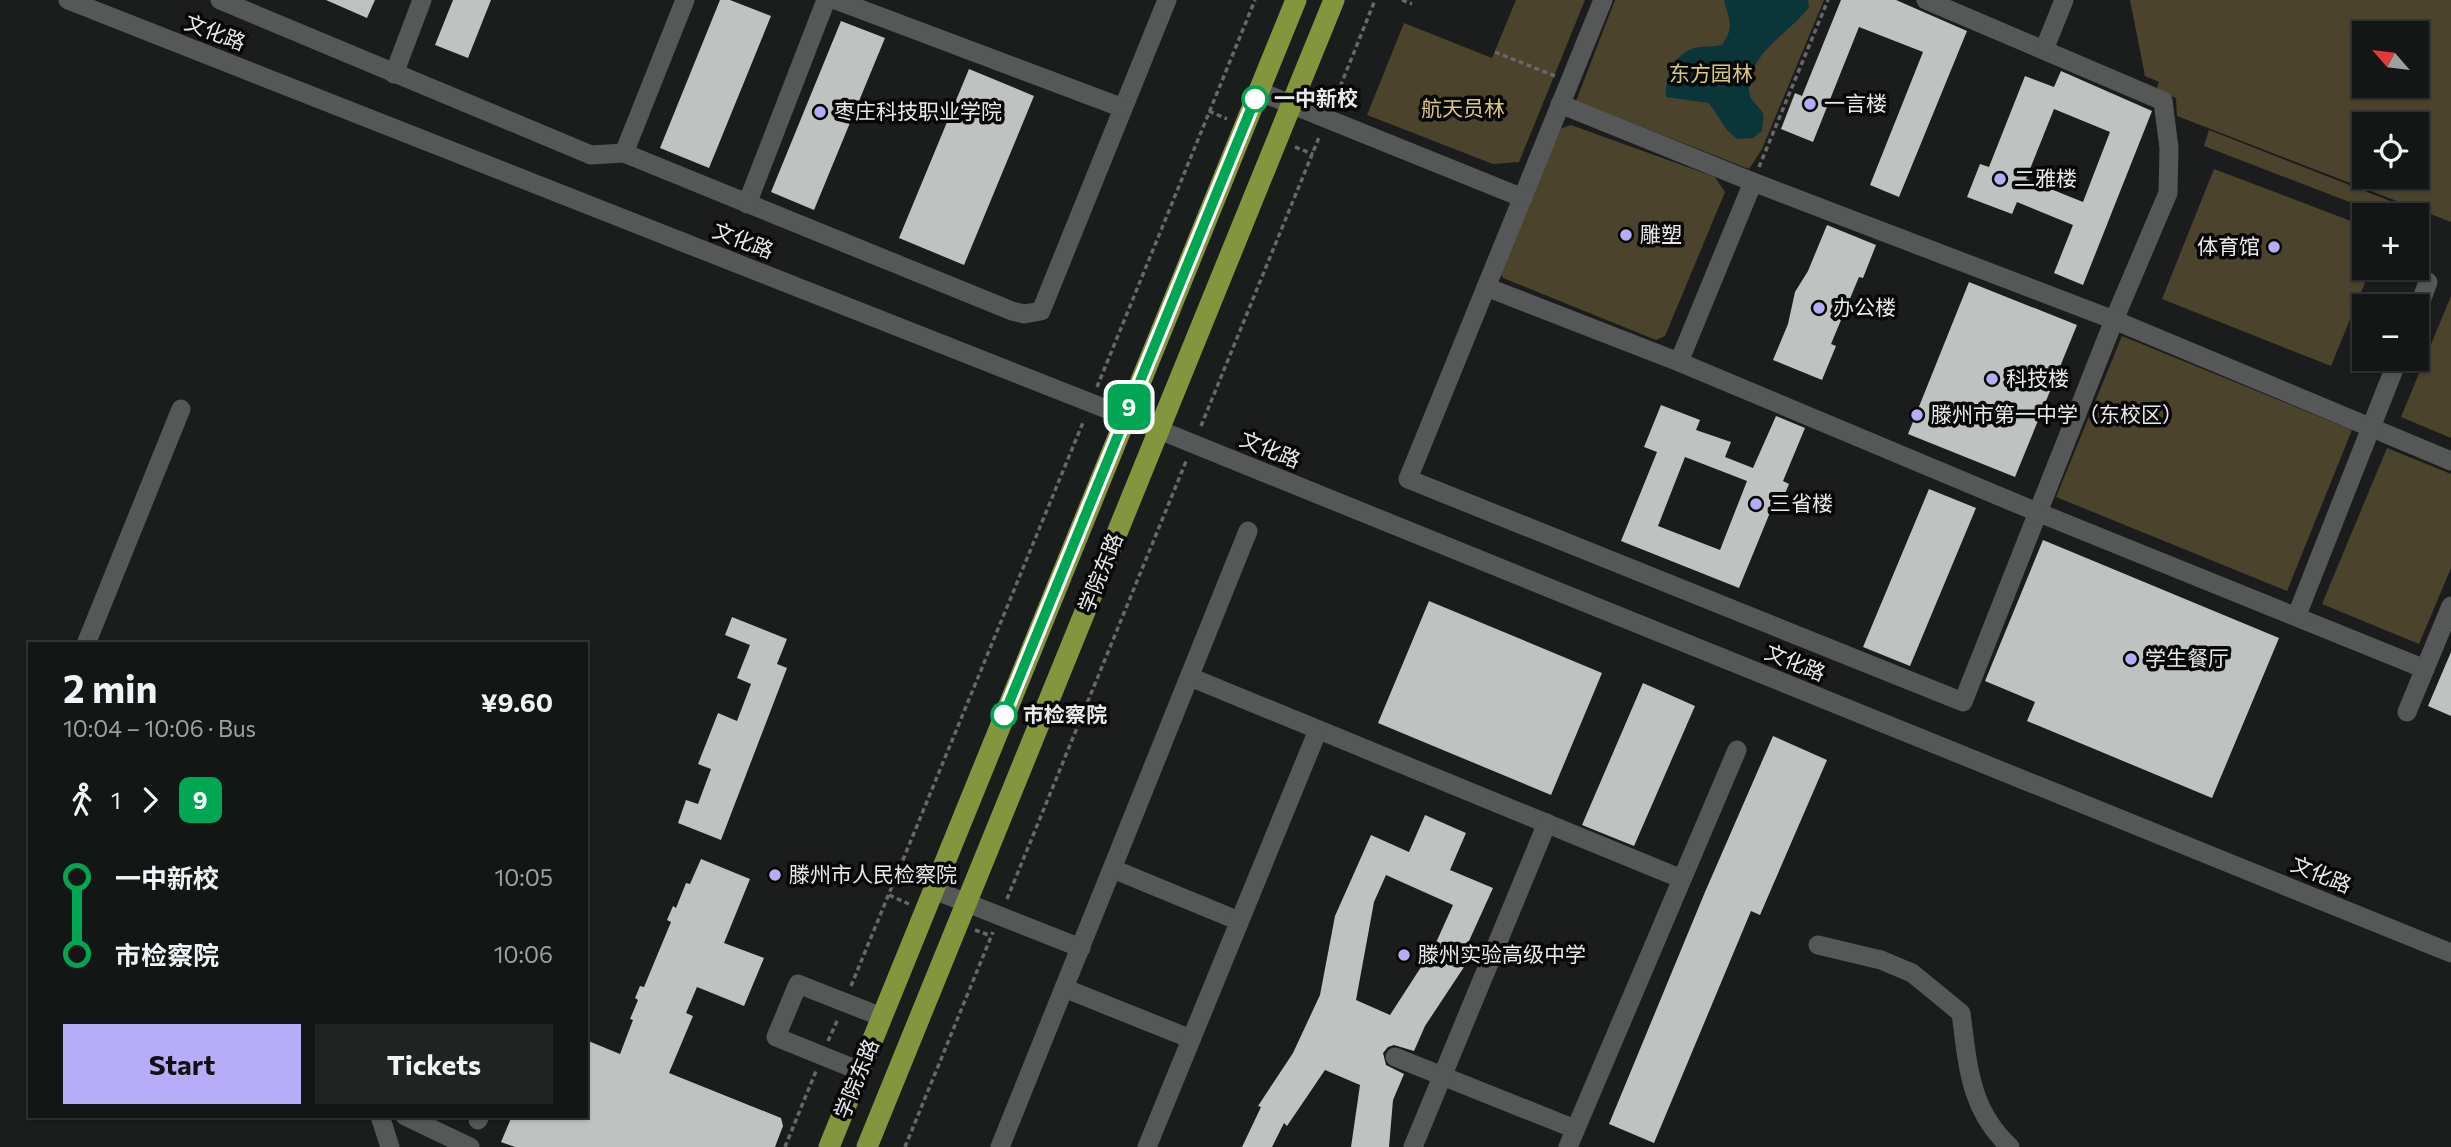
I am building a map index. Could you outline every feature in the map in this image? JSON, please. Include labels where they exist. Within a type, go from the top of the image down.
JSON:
[{"type":"main road","name":"学院东路","points":[[829,1147],[1296,0]]},
{"type":"main road","name":"学院东路","points":[[867,1147],[1334,0]]},
{"type":"street","name":"文化路","points":[[68,0],[1194,443],[2451,953]]},
{"type":"street","points":[[220,0],[591,155],[624,153],[1012,312],[1024,314],[1041,311],[1167,0]]},
{"type":"street","points":[[394,74],[422,0]]},
{"type":"street","points":[[624,153],[685,0]]},
{"type":"street","points":[[747,204],[826,0]]},
{"type":"street","points":[[836,0],[1123,108]]},
{"type":"street","points":[[1603,0],[1408,479],[1963,702],[2114,320],[2168,193],[2169,148],[2163,100],[1926,0]]},
{"type":"street","points":[[2044,50],[2064,0]]},
{"type":"street","points":[[1258,92],[1523,198]]},
{"type":"street","points":[[1560,104],[1753,182],[2114,320],[2451,461]]},
{"type":"street","points":[[1679,362],[1753,182]]},
{"type":"street","points":[[2424,294],[2428,282]]},
{"type":"street","points":[[1486,287],[1679,362],[2037,512],[2425,669]]},
{"type":"street","points":[[2297,615],[2393,371]]},
{"type":"street","points":[[87,642],[181,409]]},
{"type":"street","points":[[1000,1147],[1248,531]]},
{"type":"street","points":[[2407,712],[2451,606]]},
{"type":"street","points":[[1190,677],[1682,879]]},
{"type":"street","points":[[1147,1147],[1318,730]]},
{"type":"street","points":[[1395,1058],[1442,1076],[1572,1138],[1737,750]]},
{"type":"street","points":[[1413,1147],[1546,823]]},
{"type":"street","points":[[1113,869],[1240,921]]},
{"type":"street","points":[[934,890],[1081,948]]},
{"type":"street","points":[[1818,945],[1881,960],[1912,973],[1961,1013],[1973,1093],[1994,1132],[2010,1147]]},
{"type":"street","points":[[860,1071],[776,1037],[793,995],[798,984],[882,1017]]},
{"type":"street","points":[[1064,988],[1191,1039]]},
{"type":"street","points":[[381,1118],[390,1147]]},
{"type":"street","points":[[409,1118],[471,1147]]},
{"type":"path","points":[[785,1147],[1255,0]]},
{"type":"path","points":[[905,1147],[1376,0]]},
{"type":"path","points":[[1402,0],[1412,4]]},
{"type":"path","points":[[1753,182],[1828,0]]},
{"type":"path","points":[[1495,52],[1570,82]]},
{"type":"green space","name":"航天员林","points":[[1516,0],[1585,0],[1519,162],[1493,164],[1367,115],[1404,23],[1492,58]]},
{"type":"green space","name":"东方园林","points":[[1615,0],[1824,0],[1762,149],[1749,169],[1576,101]]},
{"type":"green space","points":[[2130,0],[2451,0],[2451,222],[2429,213],[2429,203],[2402,203],[2366,189],[2429,189],[2429,112],[2352,112],[2352,184],[2177,116],[2176,98],[2156,90],[2159,82],[2145,76]]},
{"type":"green space","points":[[1571,125],[1715,177],[1725,192],[1665,336],[1656,340],[1503,278],[1499,271],[1559,129]]},
{"type":"green space","points":[[2209,130],[2352,186],[2352,189],[2360,189],[2395,203],[2352,203],[2204,146]]},
{"type":"green space","name":"体育馆","points":[[2214,169],[2352,221],[2352,280],[2366,280],[2360,294],[2352,294],[2352,315],[2331,366],[2162,299]]},
{"type":"green space","points":[[2451,296],[2451,438],[2401,417],[2420,371],[2429,371],[2429,349]]},
{"type":"green space","points":[[2122,336],[2352,430],[2287,591],[2056,497]]},
{"type":"green space","points":[[2387,448],[2451,474],[2451,568],[2419,644],[2322,604]]},
{"type":"water","points":[[1724,0],[1808,0],[1809,7],[1801,17],[1772,44],[1755,65],[1749,94],[1763,116],[1762,131],[1753,138],[1737,139],[1727,130],[1709,103],[1666,97],[1669,75],[1681,56],[1694,48],[1722,45],[1726,39],[1730,23]]},
{"type":"building","points":[[326,0],[375,0],[367,18]]},
{"type":"building","points":[[453,0],[491,0],[468,58],[435,45]]},
{"type":"building","points":[[720,0],[730,0],[771,16],[709,168],[660,148]]},
{"type":"building","name":"一言楼","points":[[1841,0],[1896,0],[1967,31],[1899,197],[1870,185],[1923,52],[1859,27],[1813,142],[1781,129],[1795,93],[1802,96]]},
{"type":"building","points":[[841,21],[885,38],[814,210],[771,192]]},
{"type":"building","points":[[969,69],[1034,96],[964,265],[899,238]]},
{"type":"building","name":"二雅楼","points":[[2061,71],[2152,111],[2083,285],[2054,273],[2073,225],[2017,202],[2012,214],[1967,197],[1980,164],[1989,167],[2025,76],[2054,87]],"holes":[[[2054,109],[2110,132],[2083,202],[2026,179]]]},
{"type":"building","name":"办公楼","points":[[1827,225],[1876,245],[1863,278],[1859,277],[1831,344],[1836,346],[1822,380],[1773,360],[1788,324],[1795,292],[1808,271]]},
{"type":"building","name":"科技楼","points":[[1969,282],[2077,325],[2015,477],[1908,434]]},
{"type":"building","name":"三省楼","points":[[1661,405],[1700,420],[1696,430],[1731,442],[1725,457],[1753,468],[1776,416],[1805,428],[1783,481],[1789,484],[1784,496],[1778,493],[1739,588],[1621,541],[1657,452],[1644,447]],"holes":[[[1685,457],[1747,481],[1720,550],[1658,526]]]},
{"type":"building","points":[[1929,489],[1976,508],[1910,666],[1863,647]]},
{"type":"building","name":"学生餐厅","points":[[2043,540],[2279,638],[2212,798],[2027,721],[2035,702],[1985,681]]},
{"type":"building","points":[[1429,601],[1602,673],[1551,795],[1378,723]]},
{"type":"building","points":[[732,617],[787,639],[777,664],[787,668],[721,840],[678,823],[686,800],[698,804],[711,769],[698,764],[718,713],[737,721],[751,684],[737,678],[750,645],[725,635]]},
{"type":"building","points":[[2451,652],[2451,716],[2428,706]]},
{"type":"building","points":[[1643,683],[1695,706],[1634,846],[1582,825]]},
{"type":"building","points":[[1773,736],[1827,760],[1760,915],[1751,911],[1654,1143],[1609,1124]]},
{"type":"building","points":[[1425,815],[1466,833],[1450,870],[1493,888],[1459,963],[1464,967],[1425,1026],[1414,1051],[1394,1045],[1383,1053],[1386,1065],[1404,1074],[1393,1100],[1389,1147],[1351,1147],[1360,1085],[1325,1070],[1287,1126],[1284,1123],[1272,1147],[1242,1147],[1261,1107],[1258,1106],[1293,1053],[1320,995],[1335,916],[1371,835],[1409,852]],"holes":[[[1386,875],[1453,905],[1434,947],[1390,1015],[1356,1000],[1374,902]]]},
{"type":"building","points":[[701,859],[750,879],[724,943],[764,958],[744,1006],[697,987],[686,1013],[693,1016],[669,1073],[781,1118],[783,1126],[775,1147],[515,1147],[501,1142],[511,1118],[588,1118],[588,1041],[620,1054],[633,1020],[630,1019],[638,1000],[635,998],[640,986],[644,987],[671,922],[667,920],[673,906],[676,908],[686,883],[690,884]]},
{"type":"bus line","name":"9","points":[[1004,715],[1255,99]]},
{"type":"place","name":"一中新校","points":[[1255,99]]},
{"type":"place","name":"一言楼","points":[[1810,104]]},
{"type":"place","name":"枣庄科技职业学院","points":[[820,112]]},
{"type":"place","name":"二雅楼","points":[[2000,179]]},
{"type":"place","name":"雕塑","points":[[1626,235]]},
{"type":"place","name":"体育馆","points":[[2274,247]]},
{"type":"place","name":"办公楼","points":[[1819,308]]},
{"type":"place","name":"科技楼","points":[[1992,379]]},
{"type":"place","name":"滕州市第一中学（东校区）","points":[[1917,415]]},
{"type":"place","name":"三省楼","points":[[1756,504]]},
{"type":"place","name":"学生餐厅","points":[[2131,659]]},
{"type":"place","name":"市检察院","points":[[1004,715]]},
{"type":"place","name":"滕州市人民检察院","points":[[775,875]]},
{"type":"place","name":"滕州实验高级中学","points":[[1404,955]]}]
